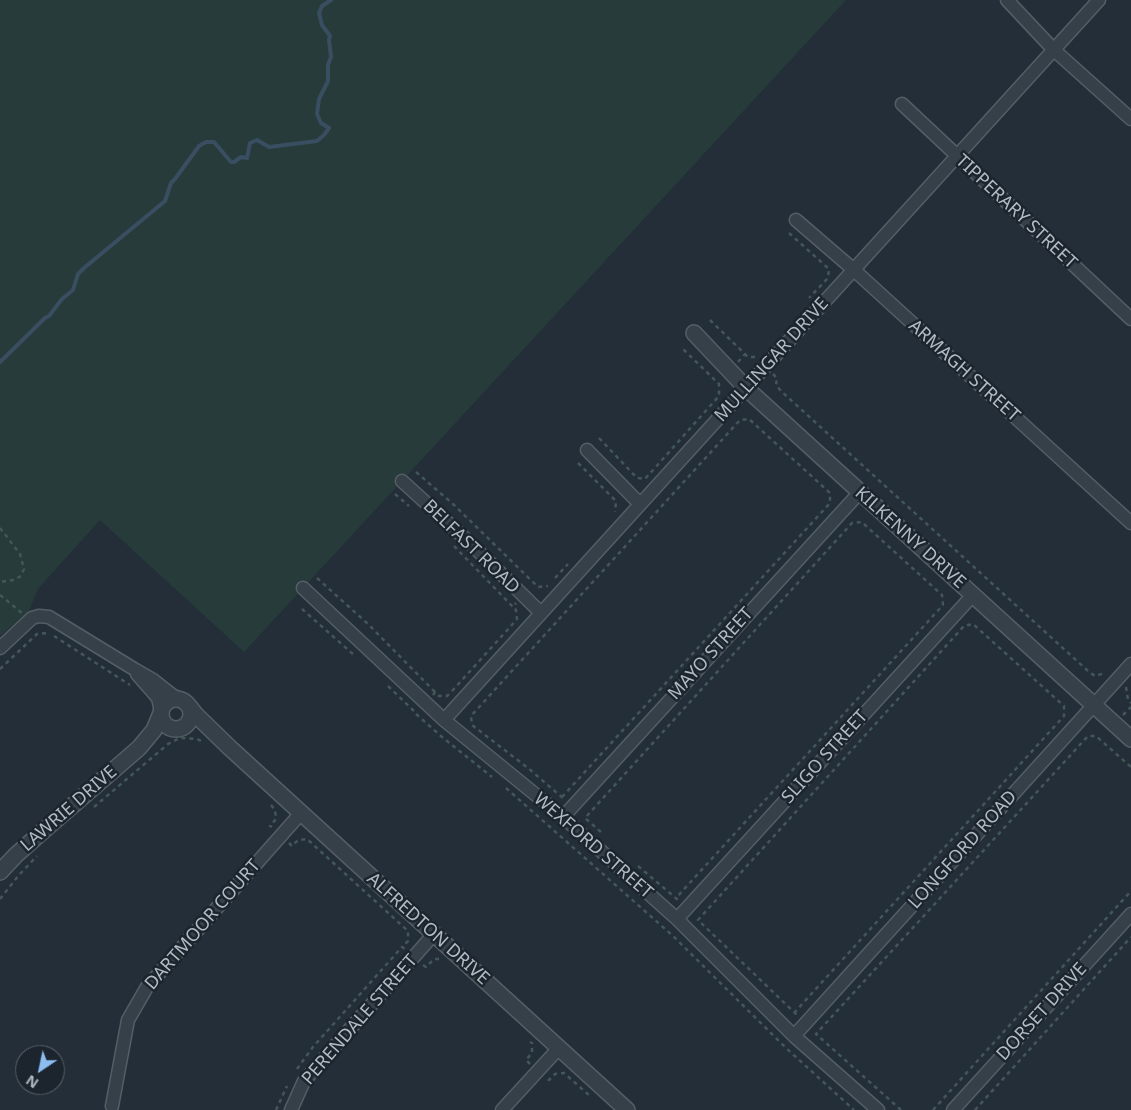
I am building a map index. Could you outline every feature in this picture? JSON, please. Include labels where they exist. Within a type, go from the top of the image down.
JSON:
[{"type":"street","points":[[1006,0],[1054,50],[1131,119]]},
{"type":"street","name":"MULLINGAR DRIVE","points":[[444,720],[1099,0]]},
{"type":"street","name":"TIPPERARY STREET","points":[[902,104],[957,158],[1131,319]]},
{"type":"street","name":"ARMAGH STREET","points":[[796,220],[854,270],[1131,523]]},
{"type":"street","name":"KILKENNY DRIVE","points":[[694,333],[746,389],[1131,739]]},
{"type":"street","points":[[587,450],[640,504]]},
{"type":"street","name":"BELFAST ROAD","points":[[402,481],[470,543],[540,613]]},
{"type":"street","name":"MAYO STREET","points":[[563,817],[860,492]]},
{"type":"street","name":"WEXFORD STREET","points":[[303,588],[444,720],[563,817],[677,919],[794,1036],[878,1110]]},
{"type":"street","name":"SLIGO STREET","points":[[677,919],[973,595]]},
{"type":"street","points":[[0,648],[30,620],[42,616],[53,618],[154,680],[172,695],[186,703],[192,713],[191,720],[186,726],[179,729],[170,728],[165,724],[160,704],[155,695],[134,669]]},
{"type":"street","name":"LONGFORD ROAD","points":[[794,1036],[1131,664]]},
{"type":"street","points":[[161,712],[164,704],[170,700],[186,703]]},
{"type":"street","name":"ALFREDTON DRIVE","points":[[186,703],[196,716],[230,748],[627,1110]]},
{"type":"street","name":"LAWRIE DRIVE","points":[[0,872],[43,831],[139,748],[154,730],[161,712]]},
{"type":"street","name":"ALFREDTON DRIVE","points":[[179,729],[198,732],[230,748]]},
{"type":"street","name":"LAWRIE DRIVE","points":[[139,748],[164,740],[179,729]]},
{"type":"street","name":"DARTMOOR COURT","points":[[112,1106],[128,1020],[147,987],[302,813]]},
{"type":"street","name":"DORSET DRIVE","points":[[953,1110],[1131,914]]},
{"type":"street","name":"PERENDALE STREET","points":[[291,1110],[304,1081],[434,934]]},
{"type":"street","points":[[502,1110],[559,1048]]},
{"type":"path","points":[[789,232],[828,269],[828,278],[808,299]]},
{"type":"path","points":[[710,320],[748,357],[757,356],[777,378],[776,385],[781,391],[1088,671],[1095,676],[1104,674],[1107,671]]},
{"type":"path","points":[[599,438],[637,478],[645,479],[719,396],[719,384],[683,349]]},
{"type":"path","points":[[749,419],[830,493],[830,503],[562,797],[472,725],[471,716],[739,420],[749,419]]},
{"type":"path","points":[[416,472],[453,504],[538,587],[546,587],[569,562]]},
{"type":"path","points":[[611,516],[616,510],[616,501],[612,498]]},
{"type":"path","points":[[605,837],[585,818],[852,523],[862,522],[942,596],[943,605],[676,898],[633,861]]},
{"type":"path","points":[[0,528],[20,554],[24,569],[21,576],[13,580],[0,582]]},
{"type":"path","points":[[317,578],[368,624],[435,692]]},
{"type":"path","points":[[0,595],[30,620]]},
{"type":"path","points":[[973,624],[1064,706],[1064,716],[794,1013],[698,920],[965,626],[973,624]]},
{"type":"path","points":[[0,669],[37,634],[49,633],[131,686]]},
{"type":"path","points":[[1127,688],[1131,690]]},
{"type":"path","points":[[416,714],[494,779]]},
{"type":"path","points":[[900,1110],[816,1034],[1088,736],[1096,736],[1131,767]]},
{"type":"path","points":[[90,810],[164,740],[188,738],[197,739],[208,744]]},
{"type":"path","points":[[502,784],[673,936],[786,1048],[854,1110]]},
{"type":"path","points":[[268,803],[275,810],[276,819],[270,826],[292,846],[298,840],[307,839],[408,931],[408,941],[402,947],[426,967],[434,958],[444,959]]},
{"type":"path","points":[[0,899],[39,854]]},
{"type":"path","points":[[933,1110],[1131,892]]},
{"type":"path","points":[[975,1110],[1131,937]]},
{"type":"path","points":[[525,1037],[532,1044],[532,1053],[526,1060],[549,1080],[555,1074],[564,1073],[591,1098]]},
{"type":"green space","points":[[0,0],[846,0],[244,652],[100,520],[38,589],[29,611],[0,636]]},
{"type":"waterway","points":[[0,362],[49,316],[62,299],[73,290],[78,274],[84,268],[165,201],[171,183],[199,146],[206,142],[214,142],[231,162],[234,162],[241,157],[247,158],[250,143],[257,140],[269,147],[317,141],[324,135],[329,128],[321,123],[317,114],[319,99],[328,81],[328,65],[331,57],[330,36],[322,25],[319,13],[322,6],[331,0]]}]
